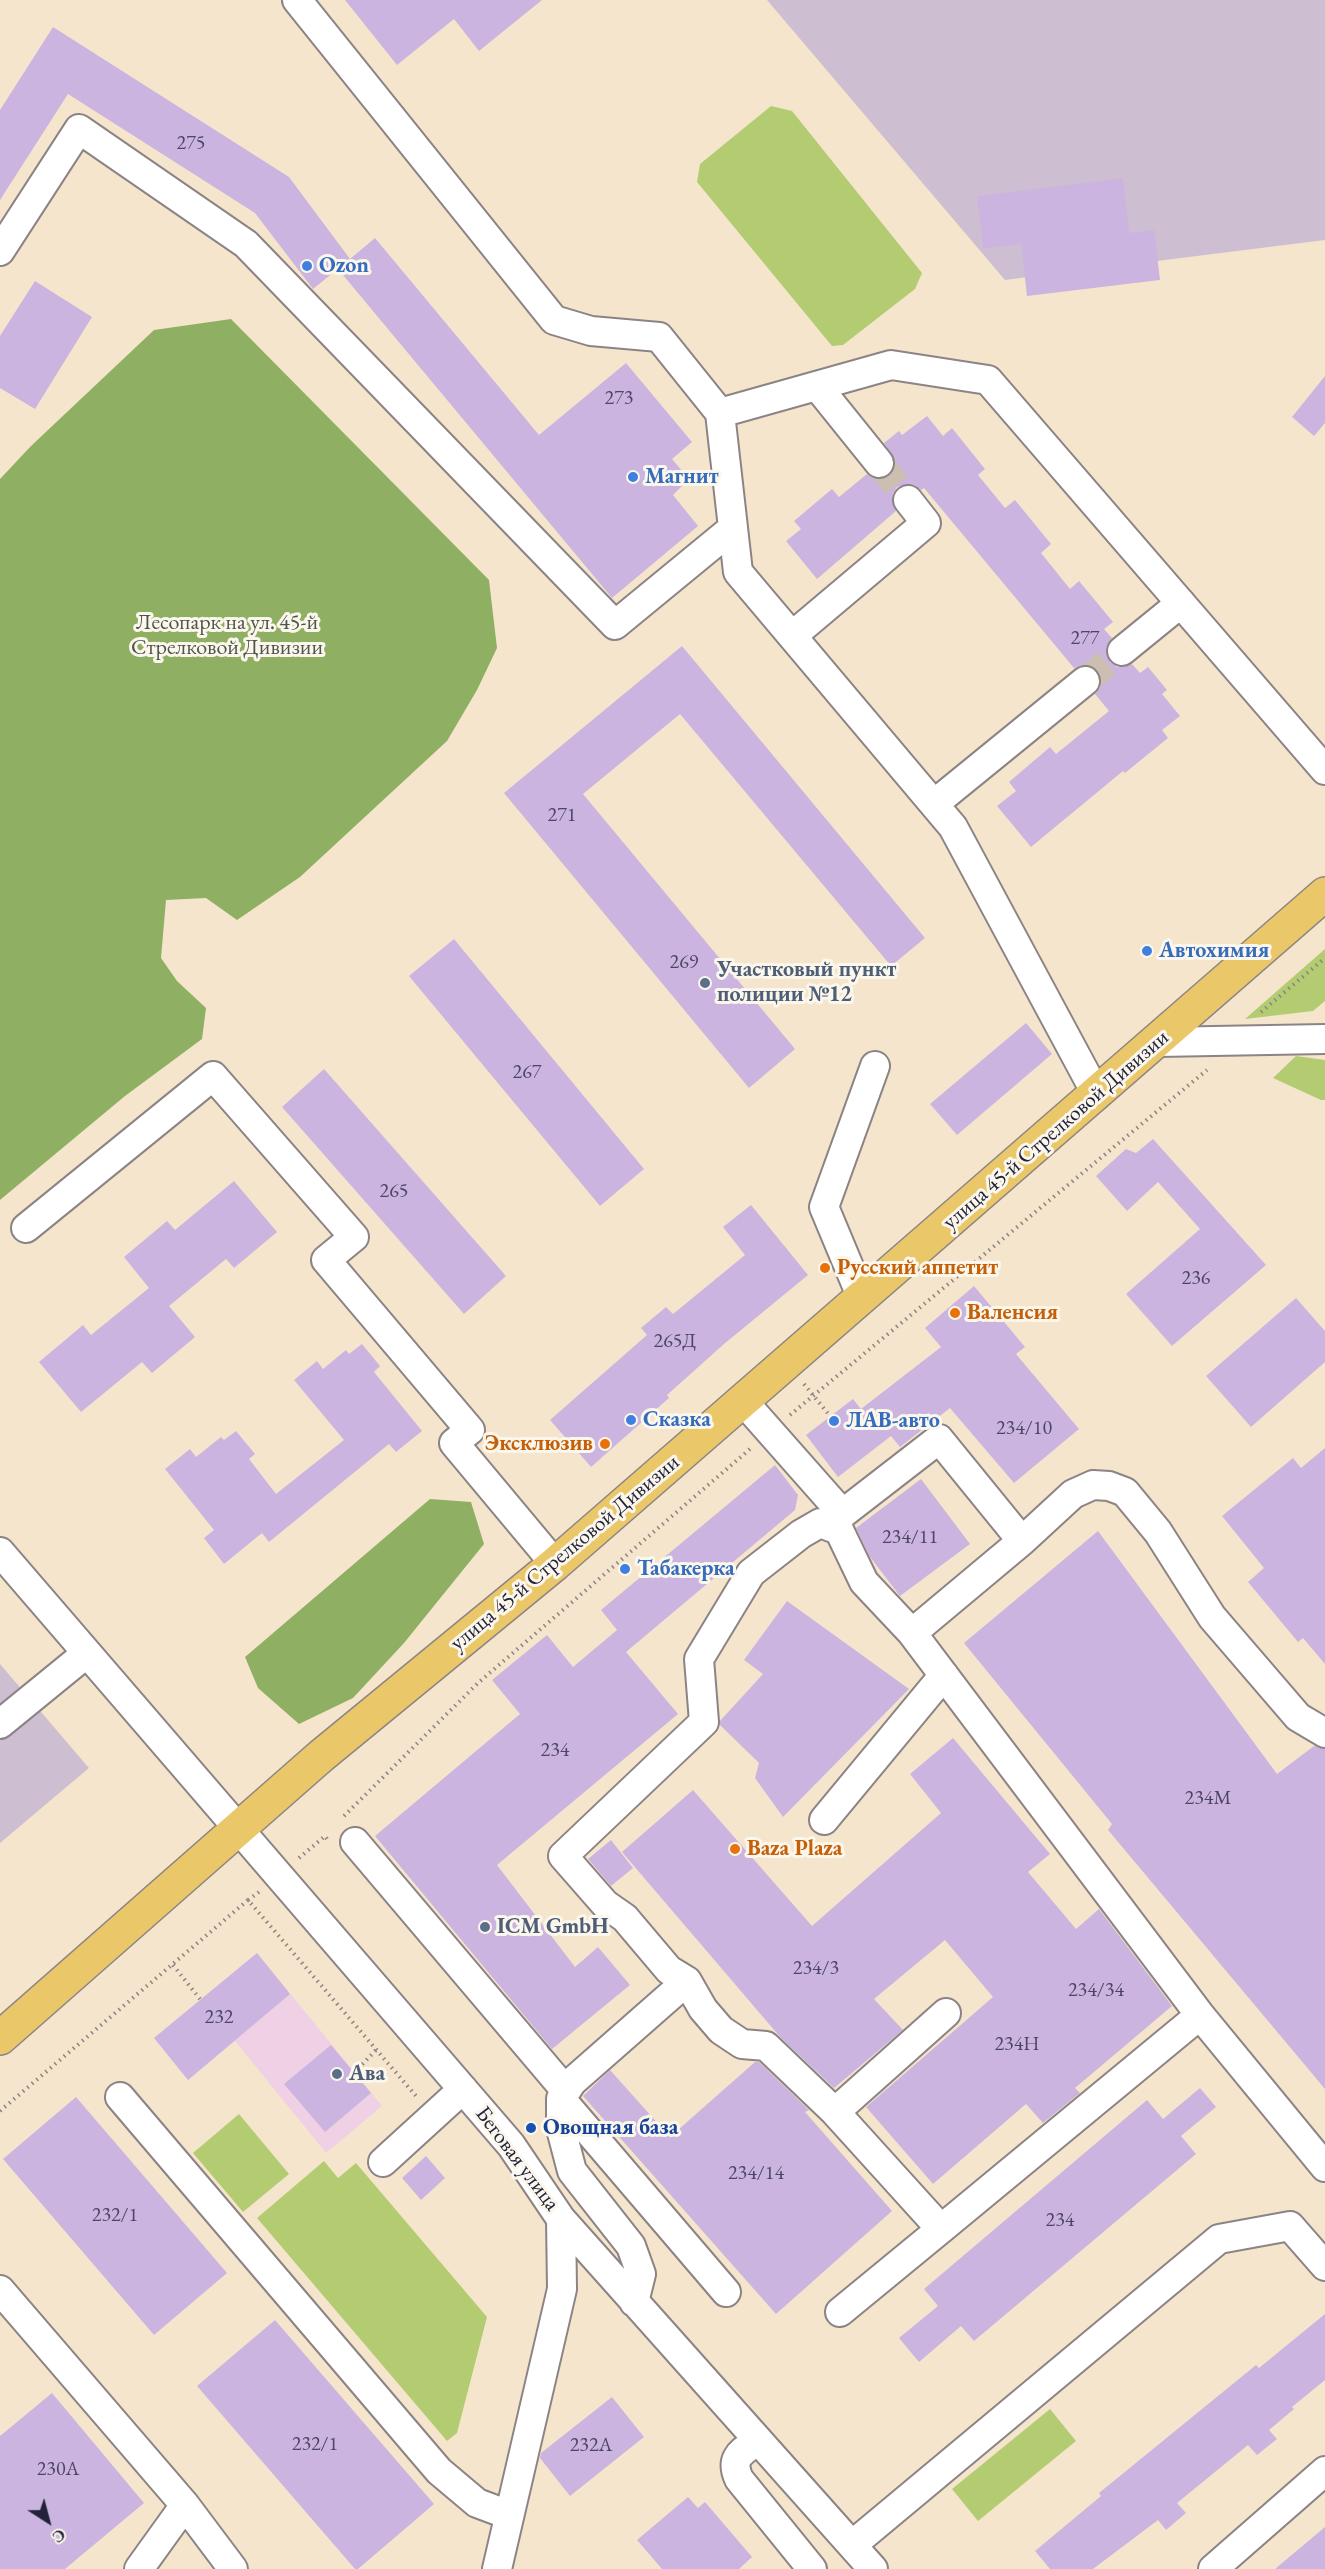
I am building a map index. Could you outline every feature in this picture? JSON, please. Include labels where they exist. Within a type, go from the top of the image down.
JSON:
[{"type":"main road","name":"улица 45-й Стрелковой Дивизии","points":[[0,2038],[321,1756],[555,1564],[1158,1042],[1325,894]]},
{"type":"street","points":[[297,0],[554,320],[591,331],[659,337],[720,413],[738,572],[953,827],[1097,1095]]},
{"type":"street","points":[[0,251],[79,129],[246,244],[615,625],[733,528]]},
{"type":"street","points":[[720,413],[891,365],[988,380],[1325,770]]},
{"type":"street","points":[[817,386],[879,464]]},
{"type":"street","points":[[792,636],[926,524],[908,500]]},
{"type":"street","points":[[1122,651],[1181,603]]},
{"type":"street","points":[[934,804],[1085,681]]},
{"type":"street","points":[[1158,1042],[1325,1039]]},
{"type":"street","points":[[862,1298],[824,1207],[875,1066]]},
{"type":"street","points":[[26,1228],[213,1076],[354,1237],[326,1260],[470,1430],[454,1443],[555,1564]]},
{"type":"street","points":[[743,1401],[834,1504],[838,1524],[864,1582],[912,1633],[1200,2015],[1325,2167]]},
{"type":"street","points":[[941,2229],[835,2112],[766,2046],[742,2044],[721,2030],[703,2009],[687,1982],[669,1970],[625,1918],[605,1904],[563,1856],[704,1722],[699,1659],[751,1573],[801,1534],[820,1523],[838,1524],[939,1438],[1022,1541]]},
{"type":"street","points":[[912,1633],[1022,1541],[1073,1494],[1093,1485],[1109,1486],[1125,1492],[1158,1532],[1212,1617],[1298,1717],[1325,1734]]},
{"type":"street","points":[[0,1552],[238,1830]]},
{"type":"street","points":[[0,1724],[87,1653]]},
{"type":"street","points":[[824,1820],[944,1675]]},
{"type":"street","name":"Беговая улица","points":[[238,1830],[522,2158],[561,2219],[562,2289],[497,2569]]},
{"type":"street","points":[[343,1830],[726,2292]]},
{"type":"street","points":[[634,2302],[641,2274],[631,2246],[572,2171],[561,2129],[563,2095],[580,2074],[687,1982]]},
{"type":"street","points":[[835,2112],[946,2013]]},
{"type":"street","points":[[840,2312],[1200,2015]]},
{"type":"street","points":[[383,2162],[463,2089]]},
{"type":"street","points":[[120,2097],[439,2471],[477,2503],[510,2515]]},
{"type":"street","points":[[561,2219],[873,2569]]},
{"type":"street","points":[[852,2545],[1219,2239],[1290,2226],[1325,2266]]},
{"type":"street","points":[[0,2290],[185,2505],[233,2569]]},
{"type":"street","points":[[758,2440],[738,2457],[734,2469],[739,2479],[812,2569]]},
{"type":"street","points":[[1213,2569],[1325,2470]]},
{"type":"street","points":[[139,2569],[185,2505]]},
{"type":"path","points":[[325,1836],[343,1830],[478,1683],[770,1432],[1221,1059],[1261,1011],[1325,958]]},
{"type":"path","points":[[787,1363],[830,1416]]},
{"type":"path","points":[[0,2111],[249,1900]]},
{"type":"path","points":[[172,1965],[200,1999]]},
{"type":"path","points":[[354,2073],[376,2050]]},
{"type":"shaded area","points":[[767,0],[1325,0],[1325,240],[1005,280]]},
{"type":"shaded area","points":[[0,1664],[89,1768],[0,1843]]},
{"type":"shaded area","points":[[257,1953],[382,2106],[326,2153],[235,2041],[188,2080],[154,2038]]},
{"type":"green space","points":[[771,106],[792,111],[922,273],[915,289],[843,345],[832,346],[697,182],[700,164]]},
{"type":"green space","name":"Лесопарк на ул. 45-й Стрелковой Дивизии","points":[[231,319],[489,580],[497,648],[477,690],[447,741],[300,877],[237,920],[206,898],[166,900],[161,958],[177,981],[206,1008],[202,1039],[125,1096],[0,1200],[0,479],[31,446],[154,330]]},
{"type":"green space","points":[[1325,949],[1325,1001],[1313,1011],[1245,1019]]},
{"type":"green space","points":[[1296,1056],[1325,1060],[1325,1100],[1273,1078]]},
{"type":"green space","points":[[430,1499],[471,1502],[484,1544],[404,1643],[353,1698],[299,1724],[258,1688],[245,1657]]},
{"type":"green space","points":[[239,2114],[289,2174],[243,2212],[193,2153]]},
{"type":"green space","points":[[324,2161],[338,2178],[356,2163],[487,2317],[457,2433],[447,2441],[257,2218]]},
{"type":"green space","points":[[1050,2409],[1076,2441],[978,2521],[952,2489]]},
{"type":"building","points":[[345,0],[542,0],[479,51],[454,19],[397,65]]},
{"type":"building","points":[[53,27],[289,177],[350,259],[375,238],[539,435],[626,363],[692,442],[672,459],[689,479],[673,495],[698,526],[612,598],[338,269],[345,263],[313,289],[255,213],[68,94],[0,200],[0,110]]},
{"type":"building","points":[[1123,178],[1129,233],[1154,230],[1160,280],[1027,296],[1021,244],[983,248],[977,196]]},
{"type":"building","points":[[35,281],[92,317],[35,409],[0,388],[0,336]]},
{"type":"building","points":[[1325,376],[1325,423],[1314,436],[1292,417]]},
{"type":"building","points":[[927,416],[943,436],[952,428],[985,469],[978,475],[1005,508],[1015,500],[1051,544],[1041,553],[1070,589],[1079,581],[1113,622],[1104,629],[1112,638],[1107,645],[1106,653],[1110,662],[1117,667],[1132,664],[1140,673],[1148,667],[1167,690],[1162,694],[1180,716],[1162,730],[1168,738],[1125,773],[1123,771],[1031,847],[997,806],[1016,791],[1009,782],[1050,747],[1056,754],[1109,711],[1095,694],[1101,686],[1098,671],[1090,665],[1074,668],[924,488],[921,490],[915,485],[906,484],[897,487],[893,493],[892,502],[896,511],[817,579],[786,541],[801,529],[794,521],[832,489],[839,497],[867,474],[881,479],[890,475],[895,468],[895,460],[884,443],[899,431],[902,435]]},
{"type":"building","points":[[682,646],[925,938],[891,966],[680,714],[583,794],[795,1049],[749,1088],[504,793]]},
{"type":"building","points":[[454,939],[644,1169],[600,1206],[409,976]]},
{"type":"building","points":[[1026,1023],[1052,1054],[957,1135],[930,1104]]},
{"type":"building","points":[[324,1069],[506,1276],[464,1314],[282,1107]]},
{"type":"building","points":[[1153,1139],[1266,1265],[1172,1346],[1126,1294],[1200,1229],[1158,1182],[1127,1211],[1096,1176],[1126,1149],[1136,1153]]},
{"type":"building","points":[[234,1181],[277,1232],[234,1268],[226,1259],[169,1306],[195,1337],[152,1373],[142,1362],[81,1412],[39,1362],[83,1325],[91,1335],[149,1288],[124,1257],[167,1221],[175,1230]]},
{"type":"building","points":[[751,1205],[808,1275],[724,1344],[667,1395],[669,1398],[591,1467],[550,1420],[647,1335],[641,1328],[666,1307],[673,1314],[745,1255],[723,1227]]},
{"type":"building","points":[[974,1286],[1025,1347],[1016,1354],[1079,1429],[1014,1483],[950,1408],[900,1447],[891,1436],[838,1477],[806,1435],[853,1399],[861,1409],[941,1347],[925,1328]]},
{"type":"building","points":[[1296,1298],[1325,1331],[1325,1362],[1251,1427],[1206,1376]]},
{"type":"building","points":[[362,1344],[380,1366],[374,1372],[422,1431],[396,1452],[389,1444],[269,1542],[262,1533],[224,1564],[204,1538],[214,1530],[165,1469],[190,1449],[196,1457],[221,1437],[224,1440],[236,1431],[255,1454],[249,1459],[276,1494],[344,1440],[294,1380],[317,1361],[323,1369],[346,1350],[349,1354]]},
{"type":"building","points":[[1325,1448],[1325,1664],[1303,1638],[1298,1642],[1248,1582],[1264,1568],[1222,1516],[1293,1458],[1301,1468]]},
{"type":"building","points":[[775,1465],[798,1495],[795,1510],[626,1652],[678,1714],[497,1865],[575,1967],[598,1947],[630,1985],[552,2049],[375,1836],[520,1714],[492,1680],[547,1635],[573,1667],[617,1630],[601,1610]]},
{"type":"building","points":[[921,1479],[970,1544],[900,1596],[870,1557],[856,1528]]},
{"type":"building","points":[[1098,1531],[1277,1774],[1314,1746],[1325,1749],[1325,2089],[1108,1830],[1112,1824],[964,1643]]},
{"type":"building","points":[[787,1601],[909,1689],[783,1817],[755,1778],[759,1763],[720,1725],[720,1721],[763,1674],[744,1660]]},
{"type":"building","points":[[953,1738],[1050,1854],[1028,1872],[1076,1929],[1099,1909],[1172,2006],[1075,2088],[1080,2093],[1043,2123],[1026,2104],[933,2184],[866,2107],[993,1997],[945,1940],[874,1999],[903,2030],[834,2088],[781,2038],[622,1852],[693,1790],[812,1926],[941,1813],[910,1774]]},
{"type":"building","points":[[611,1840],[633,1868],[611,1886],[588,1859]]},
{"type":"building","points":[[257,1953],[290,1994],[188,2080],[154,2038]]},
{"type":"building","points":[[331,2045],[371,2093],[325,2132],[284,2084]]},
{"type":"building","points":[[755,2062],[759,2062],[809,2110],[805,2112],[892,2211],[776,2314],[583,2096],[610,2070],[670,2137]]},
{"type":"building","points":[[1200,2088],[1216,2107],[1181,2136],[1196,2154],[974,2341],[961,2326],[919,2362],[899,2338],[938,2306],[924,2289],[1147,2100],[1163,2119]]},
{"type":"building","points":[[76,2097],[227,2273],[154,2335],[3,2159]]},
{"type":"building","points":[[426,2156],[445,2178],[421,2200],[402,2178]]},
{"type":"building","points":[[1325,2314],[1325,2380],[1292,2407],[1294,2409],[1269,2430],[1277,2439],[1257,2455],[1248,2445],[1177,2503],[1186,2513],[1166,2530],[1158,2520],[1093,2569],[1050,2569],[1035,2551],[1101,2496],[1099,2493],[1256,2365],[1259,2368]]},
{"type":"building","points":[[275,2320],[434,2504],[358,2569],[355,2569],[197,2386]]},
{"type":"building","points":[[52,2393],[144,2503],[65,2569],[0,2569],[0,2436]]},
{"type":"building","points":[[612,2397],[644,2437],[570,2496],[540,2458],[541,2453]]},
{"type":"building","points":[[688,2497],[698,2508],[705,2502],[752,2557],[739,2569],[662,2569],[637,2540]]},
{"type":"building","points":[[1325,2527],[1325,2569],[1275,2569]]},
{"type":"tunnel","points":[[879,463],[908,500]]},
{"type":"tunnel","points":[[1085,681],[1122,651]]},
{"type":"place","name":"Ozon","points":[[307,266]]},
{"type":"place","name":"Магнит","points":[[633,477]]},
{"type":"place","name":"Автохимия","points":[[1147,951]]},
{"type":"place","name":"Участковый пункт полиции №12","points":[[705,983]]},
{"type":"place","name":"Русский аппетит","points":[[825,1268]]},
{"type":"place","name":"Валенсия","points":[[955,1313]]},
{"type":"place","name":"Сказка","points":[[631,1420]]},
{"type":"place","name":"ЛАВ-авто","points":[[834,1421]]},
{"type":"place","name":"Эксклюзив","points":[[605,1444]]},
{"type":"place","name":"Табакерка","points":[[625,1569]]},
{"type":"place","name":"Baza Plaza","points":[[735,1849]]},
{"type":"place","name":"ICM GmbH","points":[[485,1927]]},
{"type":"place","name":"Ава","points":[[337,2074]]},
{"type":"place","name":"Овощная база","points":[[531,2128]]}]
